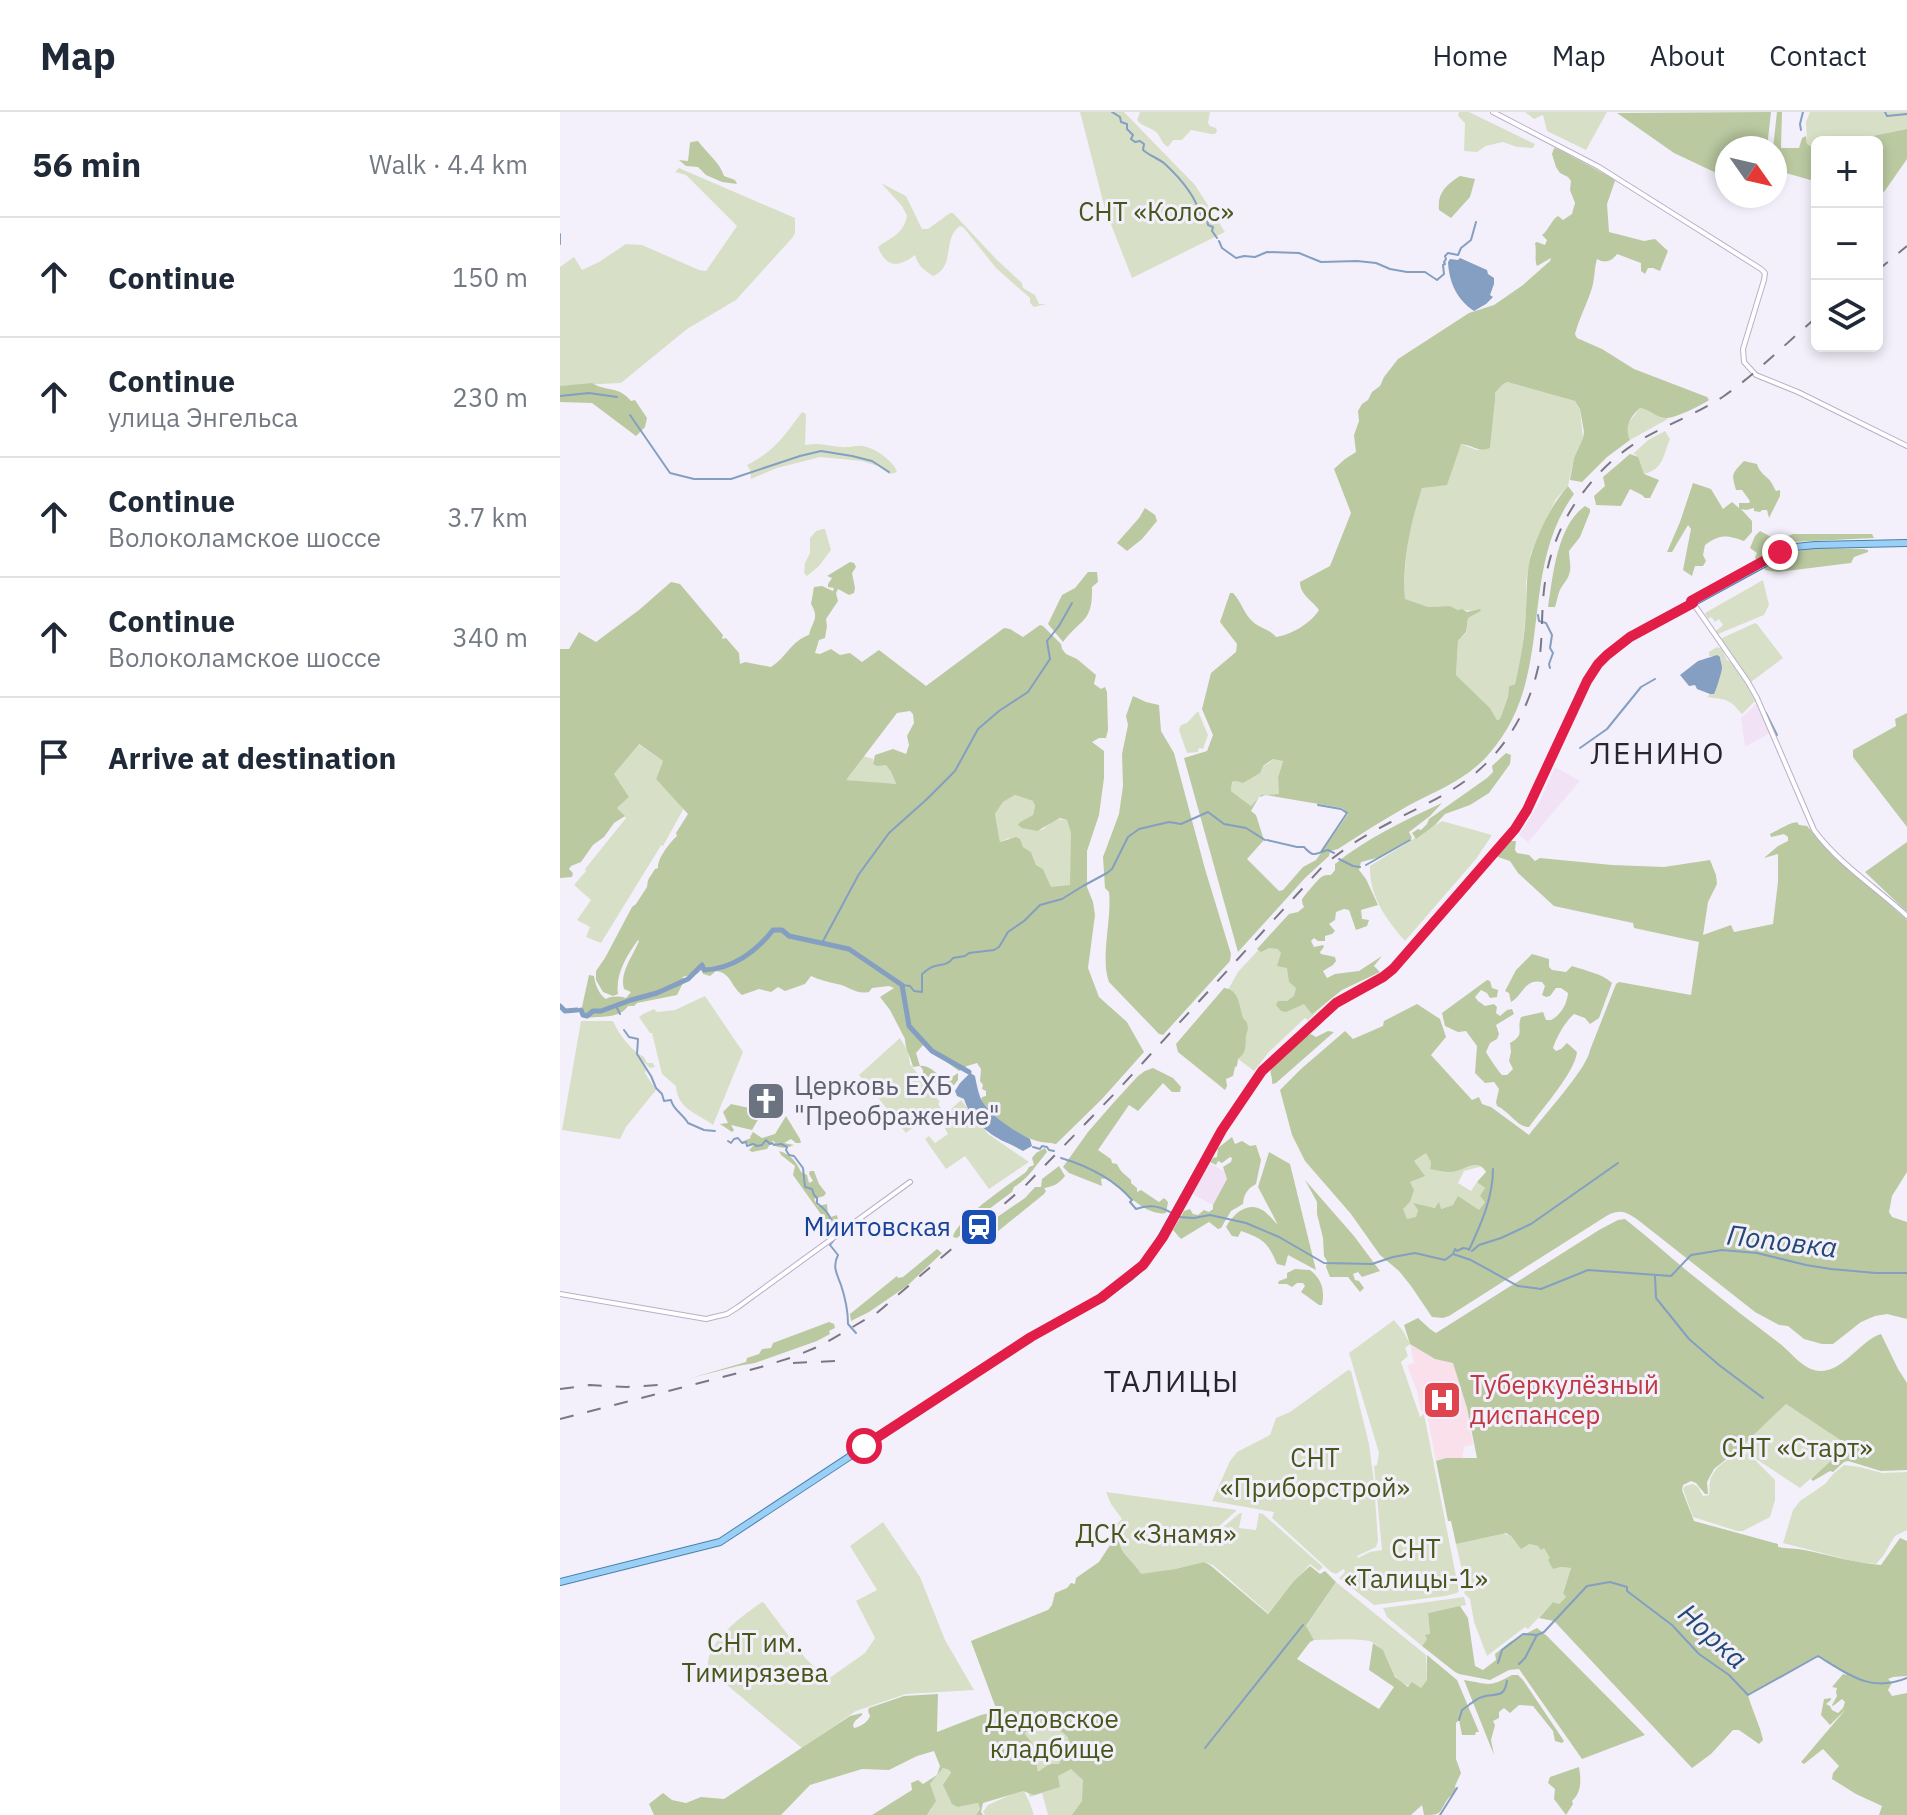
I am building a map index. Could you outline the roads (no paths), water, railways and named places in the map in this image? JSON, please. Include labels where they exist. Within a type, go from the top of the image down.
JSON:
[{"type":"main road","points":[[560,1581],[718,1540],[1038,1330],[1111,1288],[1145,1260],[1165,1230],[1220,1129],[1260,1070],[1335,1002],[1391,968],[1519,820],[1585,680],[1605,653],[1629,636],[1794,545],[1907,542]]},
{"type":"street","points":[[1493,112],[1603,169],[1763,270],[1764,280],[1743,349],[1743,359],[1751,370],[1907,446]]},
{"type":"street","points":[[1692,602],[1757,698],[1814,830],[1907,916]]},
{"type":"street","points":[[560,1294],[684,1316],[718,1317],[738,1307],[910,1182]]},
{"type":"water","points":[[1460,258],[1487,270],[1494,278],[1490,295],[1493,297],[1474,311],[1459,296],[1450,277],[1448,262]]},
{"type":"water","points":[[1717,655],[1722,668],[1714,694],[1697,689],[1695,685],[1689,686],[1680,675],[1698,661]]},
{"type":"water","points":[[969,1072],[975,1076],[982,1101],[992,1113],[1030,1139],[1032,1146],[1023,1151],[991,1134],[975,1119],[964,1099],[957,1096],[955,1091]]},
{"type":"waterway","points":[[1112,112],[1127,124],[1133,135],[1131,139],[1144,144],[1143,150],[1165,164],[1181,181],[1200,214],[1213,227],[1217,238]]},
{"type":"waterway","points":[[1801,130],[1803,112]]},
{"type":"waterway","points":[[1885,112],[1887,116],[1907,114]]},
{"type":"waterway","points":[[1219,241],[1222,248],[1236,258],[1255,257],[1267,252],[1299,253],[1321,262],[1357,261],[1407,272],[1425,272],[1437,280],[1444,274],[1445,256],[1448,253],[1458,255],[1471,240],[1476,222]]},
{"type":"waterway","points":[[560,234],[560,244]]},
{"type":"waterway","points":[[560,396],[589,393],[617,397]]},
{"type":"waterway","points":[[630,415],[670,473],[694,479],[731,479],[821,451],[872,461],[889,472]]},
{"type":"waterway","points":[[822,943],[859,874],[889,833],[955,771],[978,729],[1028,692],[1050,659],[1047,641],[1072,603]]},
{"type":"waterway","points":[[1538,615],[1539,621],[1546,623],[1552,635],[1550,668]]},
{"type":"waterway","points":[[1580,748],[1607,729],[1641,687],[1655,679]]},
{"type":"waterway","points":[[1766,713],[1777,735]]},
{"type":"waterway","points":[[1318,805],[1347,813],[1321,852]]},
{"type":"waterway","points":[[902,985],[922,992],[922,974],[930,968],[969,953],[999,947],[1008,932],[1040,905],[1062,899],[1112,869],[1128,837],[1139,829],[1169,822],[1181,824],[1208,812],[1224,824],[1246,828],[1265,840]]},
{"type":"waterway","points":[[1267,840],[1297,847]]},
{"type":"waterway","points":[[1366,865],[1410,840]]},
{"type":"waterway","points":[[1298,847],[1304,847],[1313,854],[1328,850],[1334,853]]},
{"type":"waterway","points":[[1339,859],[1360,867]]},
{"type":"waterway","name":"Поповка","points":[[581,1010],[587,1016],[593,1011],[657,993],[688,979],[702,965],[704,970],[734,963],[751,952],[773,930],[782,930],[789,936],[849,949],[902,985],[909,1026],[932,1051],[969,1072]]},
{"type":"waterway","name":"Поповка","points":[[560,1006],[565,1011],[577,1010]]},
{"type":"waterway","points":[[616,1006],[620,1014]]},
{"type":"waterway","points":[[624,1030],[629,1037],[638,1039],[637,1054],[664,1101],[671,1100],[688,1123],[715,1131]]},
{"type":"waterway","points":[[728,1141],[731,1143],[738,1138],[747,1146],[757,1146],[766,1140],[770,1144],[787,1147],[789,1155],[794,1156],[803,1168],[805,1187],[812,1189],[817,1203],[830,1217],[831,1236]]},
{"type":"waterway","name":"Поповка","points":[[1033,1147],[1040,1149],[1042,1146],[1054,1151]]},
{"type":"waterway","name":"Поповка","points":[[1061,1158],[1108,1179],[1125,1192],[1136,1209],[1154,1206],[1170,1212]]},
{"type":"waterway","points":[[1472,1251],[1479,1245],[1531,1224],[1618,1163]]},
{"type":"waterway","points":[[1469,1250],[1489,1201],[1493,1169]]},
{"type":"waterway","name":"Поповка","points":[[1178,1217],[1210,1215],[1246,1223],[1279,1237],[1324,1263],[1372,1264],[1415,1253],[1445,1260],[1453,1254],[1471,1260],[1518,1286],[1541,1289],[1588,1270],[1671,1276],[1691,1255],[1722,1250],[1757,1253],[1831,1269],[1907,1273]]},
{"type":"waterway","points":[[834,1240],[830,1245],[838,1255],[836,1270],[845,1299],[848,1324],[856,1333]]},
{"type":"waterway","name":"Поповка","points":[[1453,1254],[1455,1249],[1469,1249]]},
{"type":"waterway","points":[[1655,1276],[1656,1298],[1689,1339],[1763,1398]]},
{"type":"waterway","name":"Норка","points":[[1519,1664],[1537,1635],[1544,1632],[1587,1586],[1610,1582],[1627,1587],[1627,1591],[1672,1625],[1699,1654],[1729,1675],[1748,1695],[1818,1656],[1850,1675],[1871,1683],[1882,1684],[1907,1678]]},
{"type":"waterway","points":[[1205,1748],[1303,1625]]},
{"type":"waterway","points":[[1498,1663],[1502,1650],[1523,1634],[1537,1635]]},
{"type":"waterway","name":"Норка","points":[[1470,1704],[1501,1693],[1507,1681]]},
{"type":"waterway","name":"Норка","points":[[1459,1720],[1462,1710],[1469,1705]]},
{"type":"waterway","name":"Норка","points":[[1440,1815],[1457,1788]]},
{"type":"railway","points":[[1883,266],[1907,246]]},
{"type":"railway","points":[[560,1419],[761,1367],[822,1345],[878,1312],[1024,1187],[1117,1091],[1323,866],[1363,837],[1448,792],[1493,757],[1516,724],[1533,687],[1540,658],[1544,590],[1549,563],[1557,537],[1577,501],[1619,455],[1644,438],[1724,396],[1811,322]]},
{"type":"railway","points":[[793,1363],[837,1361]]},
{"type":"railway","points":[[560,1389],[590,1385],[659,1385]]},
{"type":"place","name":"Церковь ЕХБ \"Преображение\"","points":[[766,1101]]},
{"type":"place","name":"Миитовская","points":[[979,1227]]},
{"type":"place","name":"Туберкулёзный диспансер","points":[[1442,1400]]},
{"type":"district","name":"ЛЕНИНО","points":[[1658,754]]},
{"type":"district","name":"ТАЛИЦЫ","points":[[1172,1382]]},
{"type":"park label","name":"СНТ «Колос»","points":[[1156,212]]},
{"type":"park label","name":"СНТ «Старт»","points":[[1797,1448]]},
{"type":"park label","name":"СНТ «Приборстрой»","points":[[1315,1473]]},
{"type":"park label","name":"ДСК «Знамя»","points":[[1156,1534]]},
{"type":"park label","name":"СНТ «Талицы-1»","points":[[1416,1564]]},
{"type":"park label","name":"СНТ им. Тимирязева","points":[[755,1658]]},
{"type":"park label","name":"Дедовское кладбище","points":[[1052,1734]]}]
